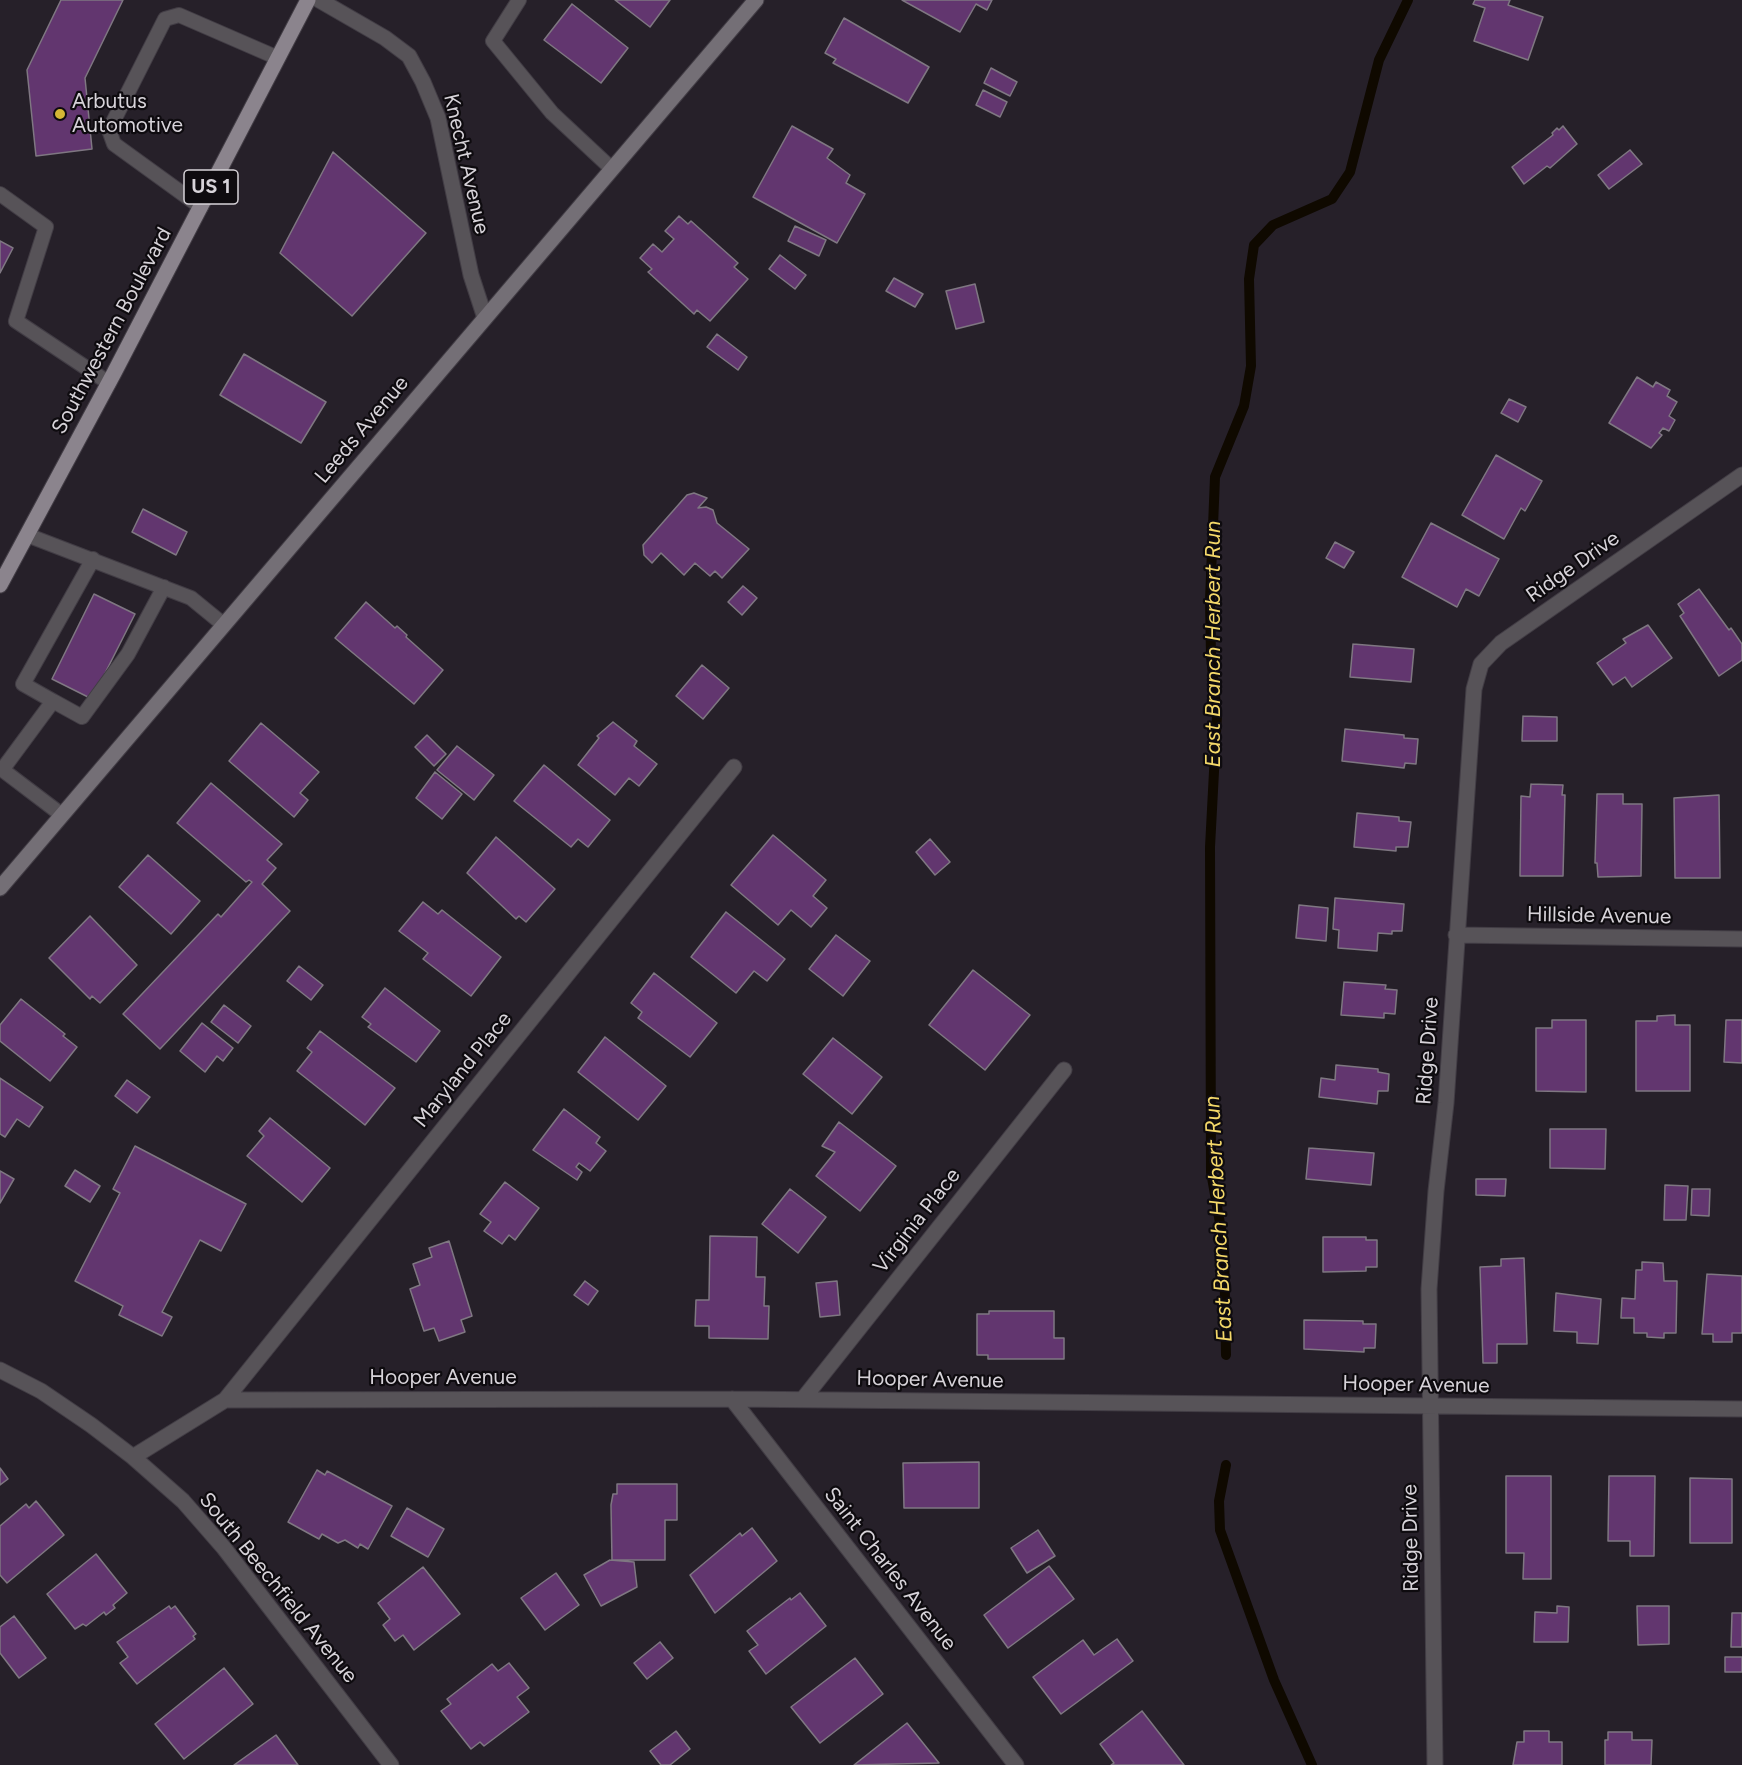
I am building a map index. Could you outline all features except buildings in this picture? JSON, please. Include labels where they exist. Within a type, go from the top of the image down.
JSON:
[{"type":"main road","name":"Southwestern Boulevard","points":[[1,582],[109,383],[308,0]]},
{"type":"street","name":"Knecht Avenue","points":[[319,0],[385,38],[409,56],[423,82],[438,118],[471,275],[485,318]]},
{"type":"street","name":"Leeds Avenue","points":[[0,888],[756,0]]},
{"type":"street","name":"Ridge Drive","points":[[1435,1765],[1429,1289],[1436,1191],[1446,1103],[1474,689],[1481,664],[1501,643],[1742,475]]},
{"type":"street","name":"Maryland Place","points":[[225,1400],[734,766]]},
{"type":"street","name":"Hillside Avenue","points":[[1456,936],[1742,939]]},
{"type":"street","name":"Virginia Place","points":[[803,1399],[1064,1070]]},
{"type":"street","name":"South Beechfield Avenue","points":[[0,1370],[41,1391],[133,1457],[183,1501],[224,1548],[391,1765]]},
{"type":"street","name":"Hooper Avenue","points":[[225,1400],[732,1398],[1742,1409]]},
{"type":"street","name":"Saint Charles Avenue","points":[[732,1398],[1016,1765]]},
{"type":"street","points":[[133,1457],[225,1400]]},
{"type":"lane","points":[[519,0],[493,41],[552,113],[612,169]]},
{"type":"lane","points":[[201,207],[114,144],[110,130],[165,20],[179,15],[278,58]]},
{"type":"lane","points":[[0,194],[46,227],[16,321],[109,383]]},
{"type":"lane","points":[[27,535],[191,598],[224,625]]},
{"type":"lane","points":[[93,559],[23,684],[82,717],[128,654],[164,587]]},
{"type":"lane","points":[[53,701],[1,769],[62,815]]},
{"type":"waterway","name":"East Branch Herbert Run","points":[[1226,1355],[1224,1246],[1211,1172],[1210,847],[1217,715],[1211,656],[1210,600],[1215,477],[1244,406],[1251,366],[1249,279],[1254,245],[1273,225],[1332,199],[1350,172],[1379,60],[1408,0]]},
{"type":"waterway","name":"East Branch Herbert Run","points":[[1226,1465],[1219,1501],[1220,1530],[1274,1680],[1312,1765]]},
{"type":"place","name":"Arbutus Automotive","points":[[60,114]]}]
